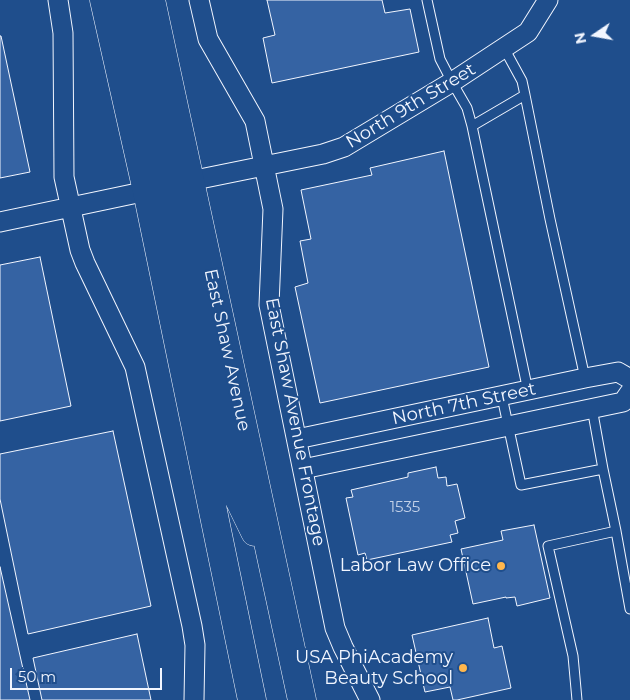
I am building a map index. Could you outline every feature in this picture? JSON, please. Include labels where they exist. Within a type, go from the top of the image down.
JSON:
[{"type":"main road","points":[[104,0],[146,191],[252,700]]},
{"type":"main road","points":[[126,0],[161,159],[168,170],[176,177],[190,181]]},
{"type":"main road","name":"East Shaw Avenue","points":[[151,0],[302,700]]},
{"type":"main road","points":[[146,191],[158,192],[172,204],[232,485],[274,571]]},
{"type":"street","points":[[58,0],[63,32],[63,164],[70,207],[85,263],[135,367],[192,626],[195,645],[194,700]]},
{"type":"street","name":"East Shaw Avenue Frontage","points":[[199,0],[208,39],[255,121],[274,209],[269,305],[298,439],[335,628],[370,700]]},
{"type":"street","name":"North 9th Street","points":[[190,181],[323,154],[344,147],[452,82],[528,32],[548,0]]},
{"type":"street","points":[[0,222],[146,191]]},
{"type":"street","name":"North 7th Street","points":[[298,439],[618,372],[630,379]]},
{"type":"street","name":"North 7th Street","points":[[303,469],[623,402],[630,392]]},
{"type":"lane","points":[[429,1],[440,59],[468,108],[528,391]]},
{"type":"lane","points":[[504,48],[522,81],[585,378]]},
{"type":"lane","points":[[472,126],[525,95]]},
{"type":"lane","points":[[502,397],[521,485],[603,468]]},
{"type":"lane","points":[[592,408],[630,609]]},
{"type":"lane","points":[[577,700],[573,656],[548,546],[616,531]]},
{"type":"building","points":[[267,0],[382,0],[385,13],[410,9],[419,52],[272,83],[263,38],[275,35]]},
{"type":"building","points":[[0,36],[30,172],[0,178]]},
{"type":"building","points":[[444,151],[489,367],[320,403],[295,287],[308,283],[300,241],[311,239],[301,190],[372,175],[370,168]]},
{"type":"building","points":[[40,257],[71,406],[0,421],[0,265]]},
{"type":"building","points":[[113,431],[151,606],[28,634],[0,499],[0,454]]},
{"type":"building","points":[[436,467],[438,478],[446,477],[447,486],[457,484],[465,518],[455,521],[458,533],[450,535],[452,542],[367,560],[365,553],[358,555],[346,498],[353,497],[351,490],[408,477],[408,473]]},
{"type":"building","points":[[534,525],[550,598],[517,606],[515,597],[473,604],[461,549],[503,540],[501,531]]},
{"type":"building","points":[[0,567],[30,700],[0,700]]},
{"type":"building","name":"USA PhiAcademy Beauty School","points":[[488,618],[494,648],[502,646],[511,688],[457,700],[453,700],[450,687],[425,692],[412,635]]},
{"type":"building","points":[[137,634],[151,700],[42,700],[33,658]]},
{"type":"place","name":"Labor Law Office","points":[[501,566]]},
{"type":"place","name":"USA PhiAcademy Beauty School","points":[[463,668]]}]
